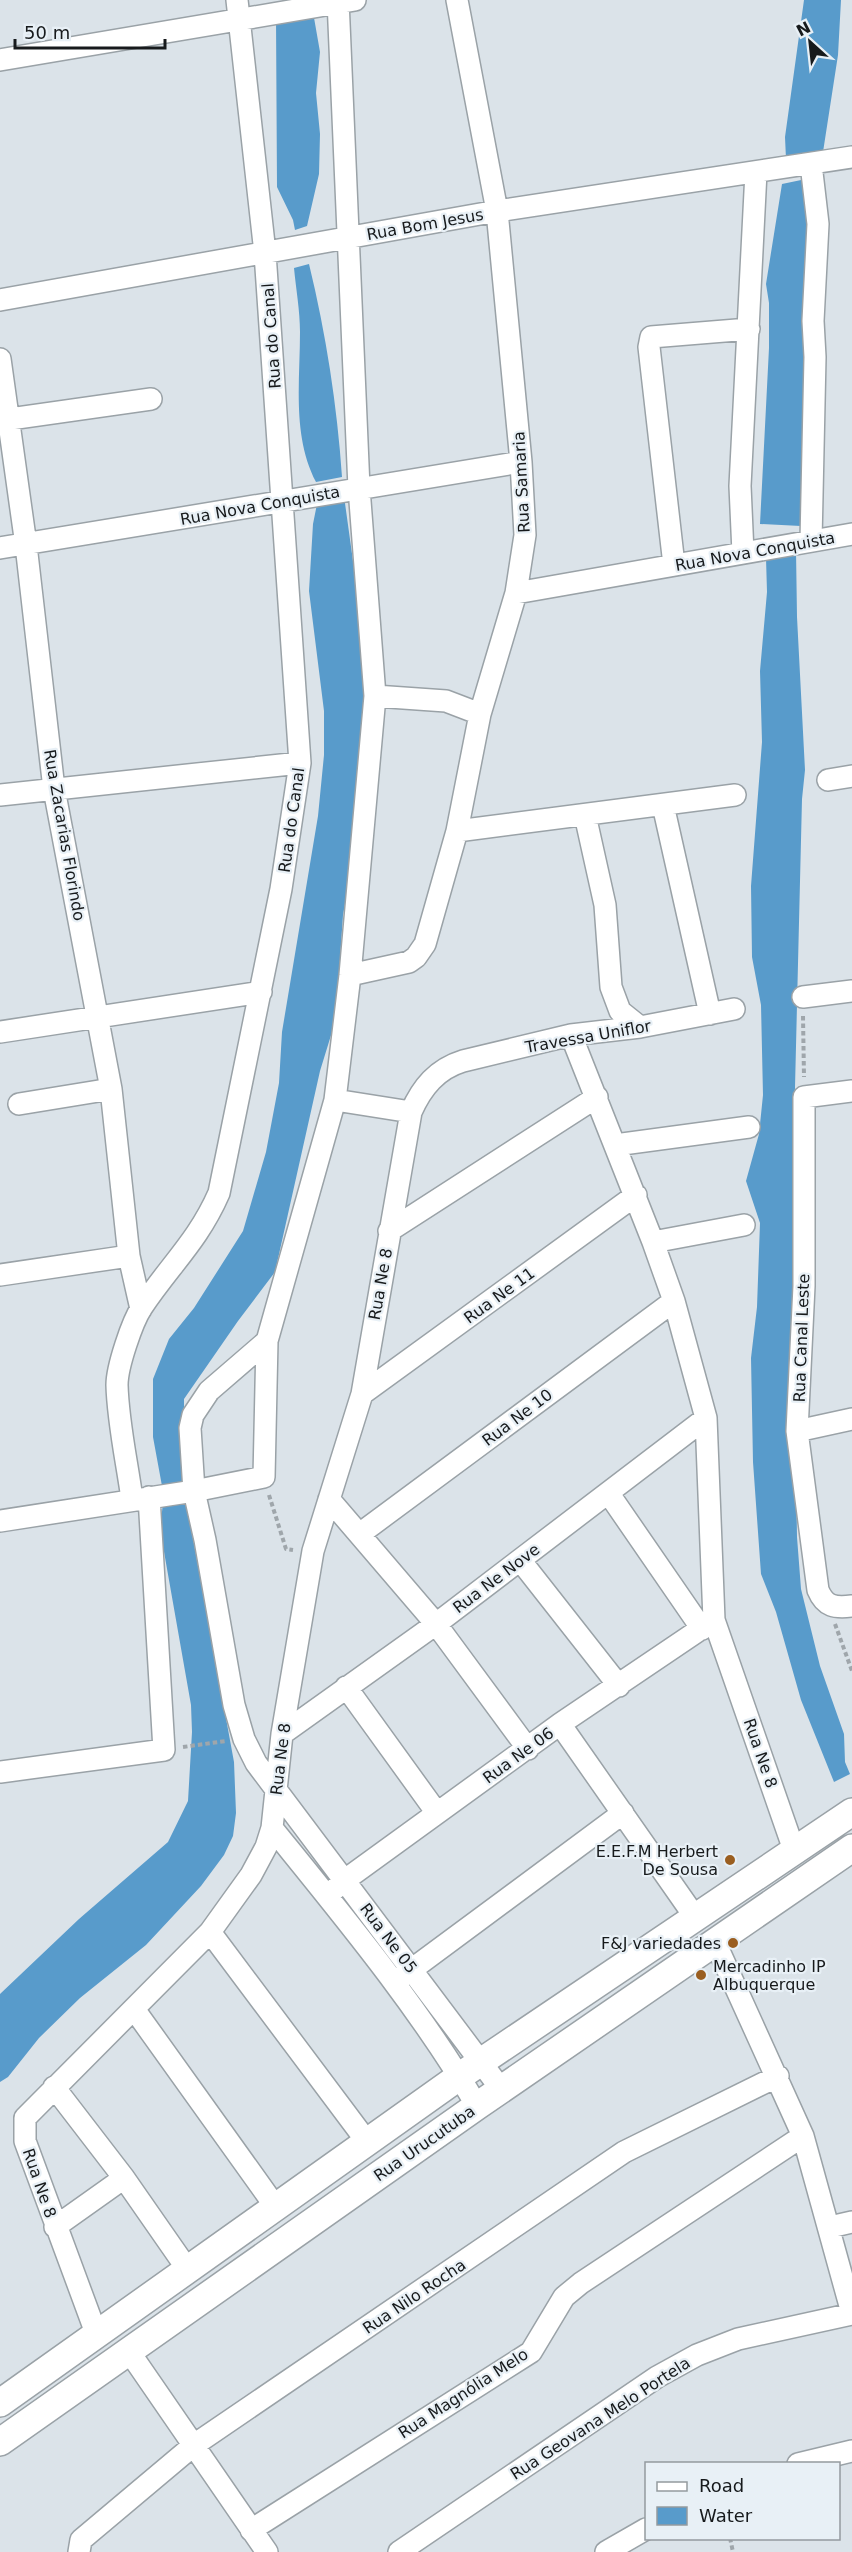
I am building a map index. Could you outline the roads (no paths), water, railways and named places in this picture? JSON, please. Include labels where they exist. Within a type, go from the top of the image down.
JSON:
[{"type":"street","name":"Rua Samaria","points":[[350,975],[409,962],[421,952],[457,831],[480,714],[516,593],[525,535],[521,462],[497,211],[457,0]]},
{"type":"street","points":[[0,60],[238,10],[344,1],[349,237],[359,488],[375,696],[350,975],[335,1100],[267,1341],[264,1477],[194,1491],[0,1521]]},
{"type":"street","name":"Rua do Canal","points":[[0,1772],[171,1749],[140,1498],[117,1383],[128,1342],[141,1309],[194,1240],[206,1222],[219,1193],[281,889],[300,763],[265,253],[238,10]]},
{"type":"street","name":"Rua Bom Jesus","points":[[0,300],[497,211],[852,157]]},
{"type":"street","points":[[811,164],[818,224],[813,306],[815,357],[811,541]]},
{"type":"street","points":[[743,553],[740,486],[756,172]]},
{"type":"street","points":[[674,565],[649,347],[651,337],[749,329]]},
{"type":"street","name":"Rua Zacarias Florindo","points":[[0,359],[26,545],[54,789],[111,1089],[129,1256],[141,1309]]},
{"type":"street","points":[[10,419],[151,399]]},
{"type":"street","name":"Rua Nova Conquista","points":[[0,548],[521,462]]},
{"type":"street","name":"Rua Nova Conquista","points":[[516,593],[852,534]]},
{"type":"street","points":[[375,696],[446,701],[480,714]]},
{"type":"street","points":[[0,795],[300,763]]},
{"type":"street","points":[[828,780],[852,776]]},
{"type":"street","points":[[457,831],[735,795]]},
{"type":"street","points":[[663,805],[710,1014]]},
{"type":"street","points":[[585,815],[605,905],[611,987],[620,1011],[640,1027]]},
{"type":"street","points":[[803,997],[852,991]]},
{"type":"street","points":[[0,1032],[261,992]]},
{"type":"street","name":"Travessa Uniflor","points":[[415,1102],[447,1066],[571,1035],[640,1027],[734,1009]]},
{"type":"street","name":"Rua Ne 8","points":[[571,1035],[636,1195],[674,1301],[706,1418],[708,1624],[794,1850]]},
{"type":"street","points":[[19,1104],[111,1089]]},
{"type":"street","name":"Rua Canal Leste","points":[[852,1091],[804,1097],[804,1286],[797,1431],[818,1590],[826,1604],[833,1607],[852,1606]]},
{"type":"street","points":[[389,1231],[597,1097]]},
{"type":"street","points":[[335,1100],[415,1102]]},
{"type":"street","name":"Rua Ne 8","points":[[96,2333],[55,2227],[26,2141],[24,2127],[26,2118],[54,2087],[210,1932],[251,1875],[272,1828],[282,1734],[313,1551],[362,1394],[389,1231],[415,1102]]},
{"type":"street","points":[[615,1145],[749,1128]]},
{"type":"street","name":"Rua Ne 11","points":[[362,1394],[636,1195]]},
{"type":"street","points":[[653,1242],[744,1226]]},
{"type":"street","points":[[0,1275],[129,1256]]},
{"type":"street","name":"Rua Ne 10","points":[[361,1533],[674,1301]]},
{"type":"street","name":"Rua Ne 05","points":[[267,1341],[209,1391],[193,1415],[190,1428],[194,1491],[205,1540],[234,1705],[244,1739],[256,1763],[412,1967],[470,2070],[477,2106]]},
{"type":"street","name":"Rua Ne Nove","points":[[282,1734],[436,1624],[706,1418]]},
{"type":"street","points":[[797,1431],[852,1419]]},
{"type":"street","points":[[609,1494],[708,1624]]},
{"type":"street","points":[[329,1499],[361,1533],[436,1624],[528,1749]]},
{"type":"street","points":[[520,1560],[620,1686]]},
{"type":"street","name":"Rua Ne 06","points":[[327,1896],[345,1880],[560,1724],[620,1686],[708,1624]]},
{"type":"street","points":[[346,1687],[437,1813]]},
{"type":"street","points":[[560,1724],[694,1917]]},
{"type":"street","name":"Rua Urucutuba","points":[[0,2403],[470,2070],[852,1812]]},
{"type":"street","points":[[394,1985],[412,1967],[623,1813]]},
{"type":"street","name":"Rua Ne 05","points":[[272,1828],[394,1985],[470,2070],[501,2089]]},
{"type":"street","name":"Rua Urucutuba","points":[[0,2442],[501,2089],[852,1848]]},
{"type":"street","points":[[210,1932],[368,2143]]},
{"type":"street","points":[[715,1942],[778,2076],[803,2136],[852,2313]]},
{"type":"street","points":[[134,2008],[275,2206]]},
{"type":"street","name":"Rua Nilo Rocha","points":[[79,2552],[81,2540],[194,2445],[624,2152],[778,2076]]},
{"type":"street","points":[[54,2087],[124,2178],[188,2270]]},
{"type":"street","name":"Rua Magnólia Melo","points":[[251,2530],[531,2352],[564,2297],[581,2283],[803,2136]]},
{"type":"street","points":[[55,2227],[124,2178]]},
{"type":"street","points":[[830,2227],[852,2222]]},
{"type":"street","name":"Rua Geovana Melo Portela","points":[[399,2552],[657,2377],[697,2355],[738,2339],[852,2313]]},
{"type":"street","points":[[128,2350],[267,2552]]},
{"type":"street","points":[[802,2462],[852,2451]]},
{"type":"street","points":[[606,2552],[645,2530]]},
{"type":"water","points":[[804,0],[841,0],[838,55],[823,152],[786,159],[785,137]]},
{"type":"water","points":[[313,12],[320,52],[316,93],[320,134],[319,174],[307,226],[295,230],[293,220],[277,187],[276,18]]},
{"type":"water","points":[[806,179],[809,200],[801,526],[760,524],[769,348],[769,303],[766,284],[782,184]]},
{"type":"water","points":[[309,264],[330,370],[342,477],[316,482],[308,464],[300,428],[300,324],[294,268]]},
{"type":"water","points":[[344,496],[361,619],[365,688],[352,865],[343,915],[336,1019],[320,1071],[275,1272],[184,1399],[184,1446],[188,1483],[162,1486],[153,1437],[153,1379],[169,1339],[194,1308],[243,1231],[266,1152],[279,1083],[282,1032],[318,816],[324,755],[324,711],[309,591],[313,524],[318,499]]},
{"type":"water","points":[[796,550],[805,770],[802,799],[792,1211],[797,1537],[801,1589],[820,1666],[844,1734],[845,1762],[850,1774],[834,1782],[801,1700],[776,1612],[761,1574],[753,1462],[751,1358],[757,1307],[760,1223],[746,1181],[759,1134],[763,1095],[761,1005],[752,957],[751,886],[762,742],[760,671],[767,592],[766,558]]},
{"type":"water","points":[[186,1500],[234,1762],[236,1813],[233,1836],[224,1855],[201,1886],[146,1945],[80,1998],[39,2038],[8,2077],[0,2082],[0,1994],[79,1919],[168,1842],[188,1801],[192,1732],[191,1705],[160,1529],[163,1503]]},
{"type":"place","name":"E.E.F.M Herbert De Sousa","points":[[730,1860]]},
{"type":"place","name":"F&J variedades","points":[[733,1943]]},
{"type":"place","name":"Mercadinho IP Albuquerque","points":[[701,1975]]}]
